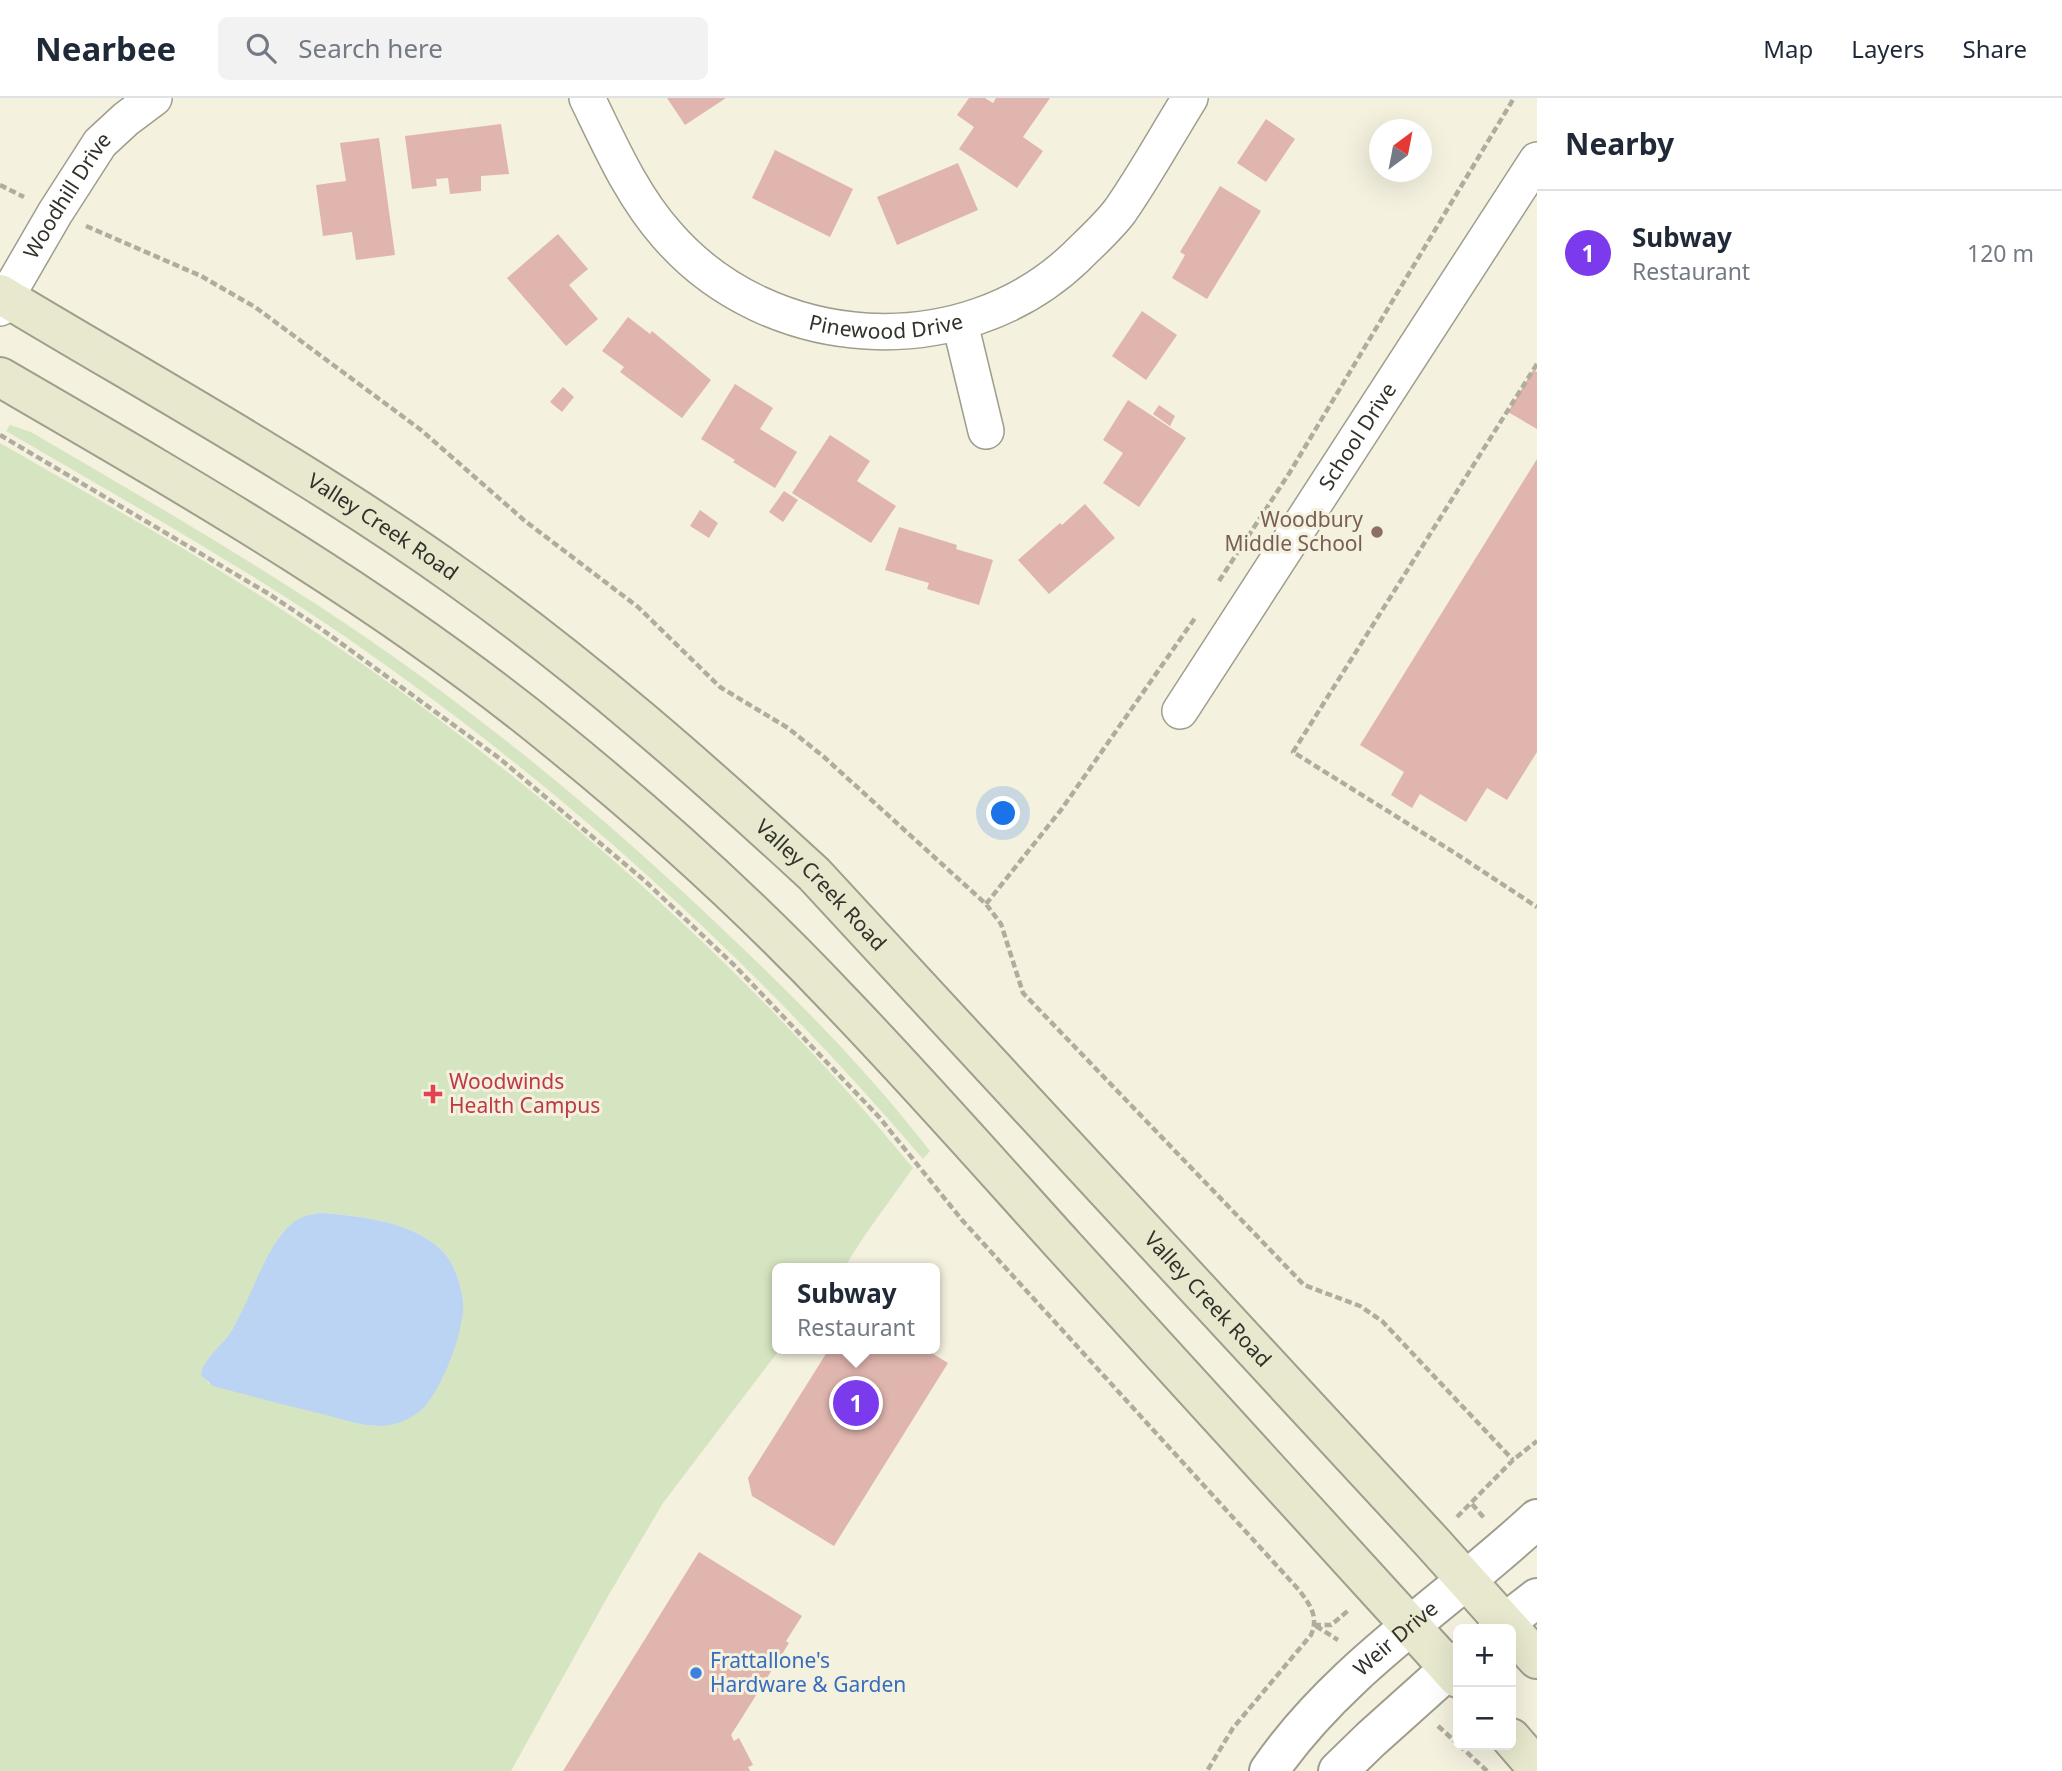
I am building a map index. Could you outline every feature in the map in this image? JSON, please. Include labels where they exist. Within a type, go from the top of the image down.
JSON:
[{"type":"main road","name":"Valley Creek Road","points":[[2,300],[321,485],[445,568],[565,658],[709,778],[824,884],[1503,1624]]},
{"type":"main road","points":[[0,377],[239,517],[399,622],[553,737],[698,862],[836,996],[1411,1626],[1453,1667]]},
{"type":"main road","name":"Valley Creek Road","points":[[1516,1638],[1537,1660]]},
{"type":"main road","points":[[1516,1744],[1537,1768]]},
{"type":"street","name":"Woodhill Drive","points":[[2,300],[100,143],[125,119],[154,98]]},
{"type":"street","name":"Pinewood Drive","points":[[587,98],[632,186],[666,235],[704,272],[747,300],[794,318],[838,329],[890,332],[960,323],[1026,295],[1074,259],[1118,213],[1190,98]]},
{"type":"street","name":"School Drive","points":[[1180,711],[1537,160]]},
{"type":"street","points":[[960,323],[986,431]]},
{"type":"street","name":"Weir Drive","points":[[1269,1771],[1309,1719],[1347,1682],[1537,1519]]},
{"type":"street","points":[[1510,1624],[1537,1598]]},
{"type":"street","points":[[1338,1771],[1453,1671]]},
{"type":"path","points":[[1216,586],[1290,472],[1514,98]]},
{"type":"path","points":[[0,185],[55,213],[201,276],[255,307],[421,430],[525,522],[638,607],[720,687],[788,728],[824,757],[986,904],[1001,924],[1023,993],[1304,1285],[1360,1306],[1382,1321],[1513,1460]]},
{"type":"path","points":[[1537,364],[1293,752],[1537,907]]},
{"type":"path","points":[[0,435],[286,605],[392,678],[499,758],[606,847],[690,922],[879,1117],[962,1220],[1299,1590],[1312,1608],[1315,1619],[1311,1635],[1233,1728],[1207,1771]]},
{"type":"path","points":[[986,904],[1060,810],[1201,609]]},
{"type":"path","points":[[1472,1504],[1513,1460],[1537,1441]]},
{"type":"path","points":[[1466,1750],[1487,1771]]},
{"type":"green space","points":[[10,425],[31,432],[271,575],[349,626],[500,736],[644,857],[762,967],[861,1069],[930,1151],[923,1159],[860,1087],[727,950],[658,885],[513,761],[317,618],[185,536],[6,431]]},
{"type":"green space","name":"Woodwinds Health Campus","points":[[0,443],[179,546],[284,611],[456,732],[620,866],[697,937],[773,1011],[913,1168],[847,1263],[772,1263],[772,1354],[776,1354],[663,1503],[511,1771],[0,1771]],"holes":[[[322,1213],[371,1219],[405,1228],[434,1244],[446,1255],[459,1283],[463,1300],[460,1323],[451,1354],[426,1405],[408,1418],[374,1426],[208,1383],[204,1366],[228,1336],[243,1311],[279,1239]]]},
{"type":"water","points":[[322,1213],[371,1219],[420,1235],[446,1255],[457,1276],[463,1311],[452,1354],[433,1396],[422,1409],[400,1422],[382,1426],[356,1423],[213,1386],[201,1375],[208,1359],[236,1323],[278,1239],[296,1221],[308,1215]]},
{"type":"building","points":[[667,98],[726,98],[685,125]]},
{"type":"building","points":[[969,98],[985,98],[993,103],[996,98],[1050,98],[1023,137],[1043,151],[1017,188],[959,149],[974,127],[957,115]]},
{"type":"building","points":[[1266,119],[1295,139],[1266,182],[1237,163]]},
{"type":"building","points":[[501,124],[509,174],[481,176],[481,191],[450,194],[448,178],[436,179],[437,186],[412,189],[405,136]]},
{"type":"building","points":[[379,138],[395,255],[356,260],[352,232],[323,236],[316,185],[346,181],[340,143]]},
{"type":"building","points":[[775,150],[853,189],[830,237],[752,198]]},
{"type":"building","points":[[958,163],[978,210],[897,245],[877,197]]},
{"type":"building","points":[[1220,186],[1261,211],[1207,299],[1172,278],[1185,255],[1180,252]]},
{"type":"building","points":[[558,234],[588,269],[569,285],[598,319],[566,346],[507,278]]},
{"type":"building","points":[[1142,311],[1177,335],[1146,380],[1112,356]]},
{"type":"building","points":[[628,317],[650,334],[652,331],[711,380],[682,418],[620,372],[624,367],[602,351]]},
{"type":"building","points":[[1533,370],[1537,372],[1537,429],[1508,412]]},
{"type":"building","points":[[735,384],[773,408],[760,429],[797,452],[775,488],[701,439]]},
{"type":"building","points":[[563,387],[574,397],[562,412],[550,402]]},
{"type":"building","points":[[1128,400],[1186,438],[1139,507],[1103,483],[1123,453],[1103,440]]},
{"type":"building","points":[[1159,405],[1175,416],[1170,426],[1153,414]]},
{"type":"building","points":[[830,435],[870,461],[857,481],[896,506],[871,543],[792,493]]},
{"type":"building","points":[[1537,459],[1537,752],[1507,800],[1487,788],[1466,822],[1420,794],[1412,808],[1391,795],[1404,772],[1360,745]]},
{"type":"building","points":[[784,491],[798,500],[783,522],[769,512]]},
{"type":"building","points":[[1085,504],[1115,538],[1049,594],[1018,560]]},
{"type":"building","points":[[700,510],[718,523],[709,538],[690,526]]},
{"type":"building","points":[[899,527],[957,545],[956,549],[993,560],[979,605],[927,589],[929,583],[885,570]]},
{"type":"building","points":[[826,1354],[933,1354],[948,1363],[834,1546],[752,1496],[748,1478]]},
{"type":"building","points":[[699,1552],[802,1616],[786,1641],[789,1643],[731,1735],[734,1741],[739,1738],[753,1765],[748,1767],[750,1771],[563,1771]]},
{"type":"place","name":"Woodbury Middle School","points":[[1377,532]]},
{"type":"place","name":"Woodwinds Health Campus","points":[[433,1094]]},
{"type":"place","name":"Subway","points":[[856,1403]]},
{"type":"place","name":"Frattallone's Hardware & Garden","points":[[696,1673]]}]
